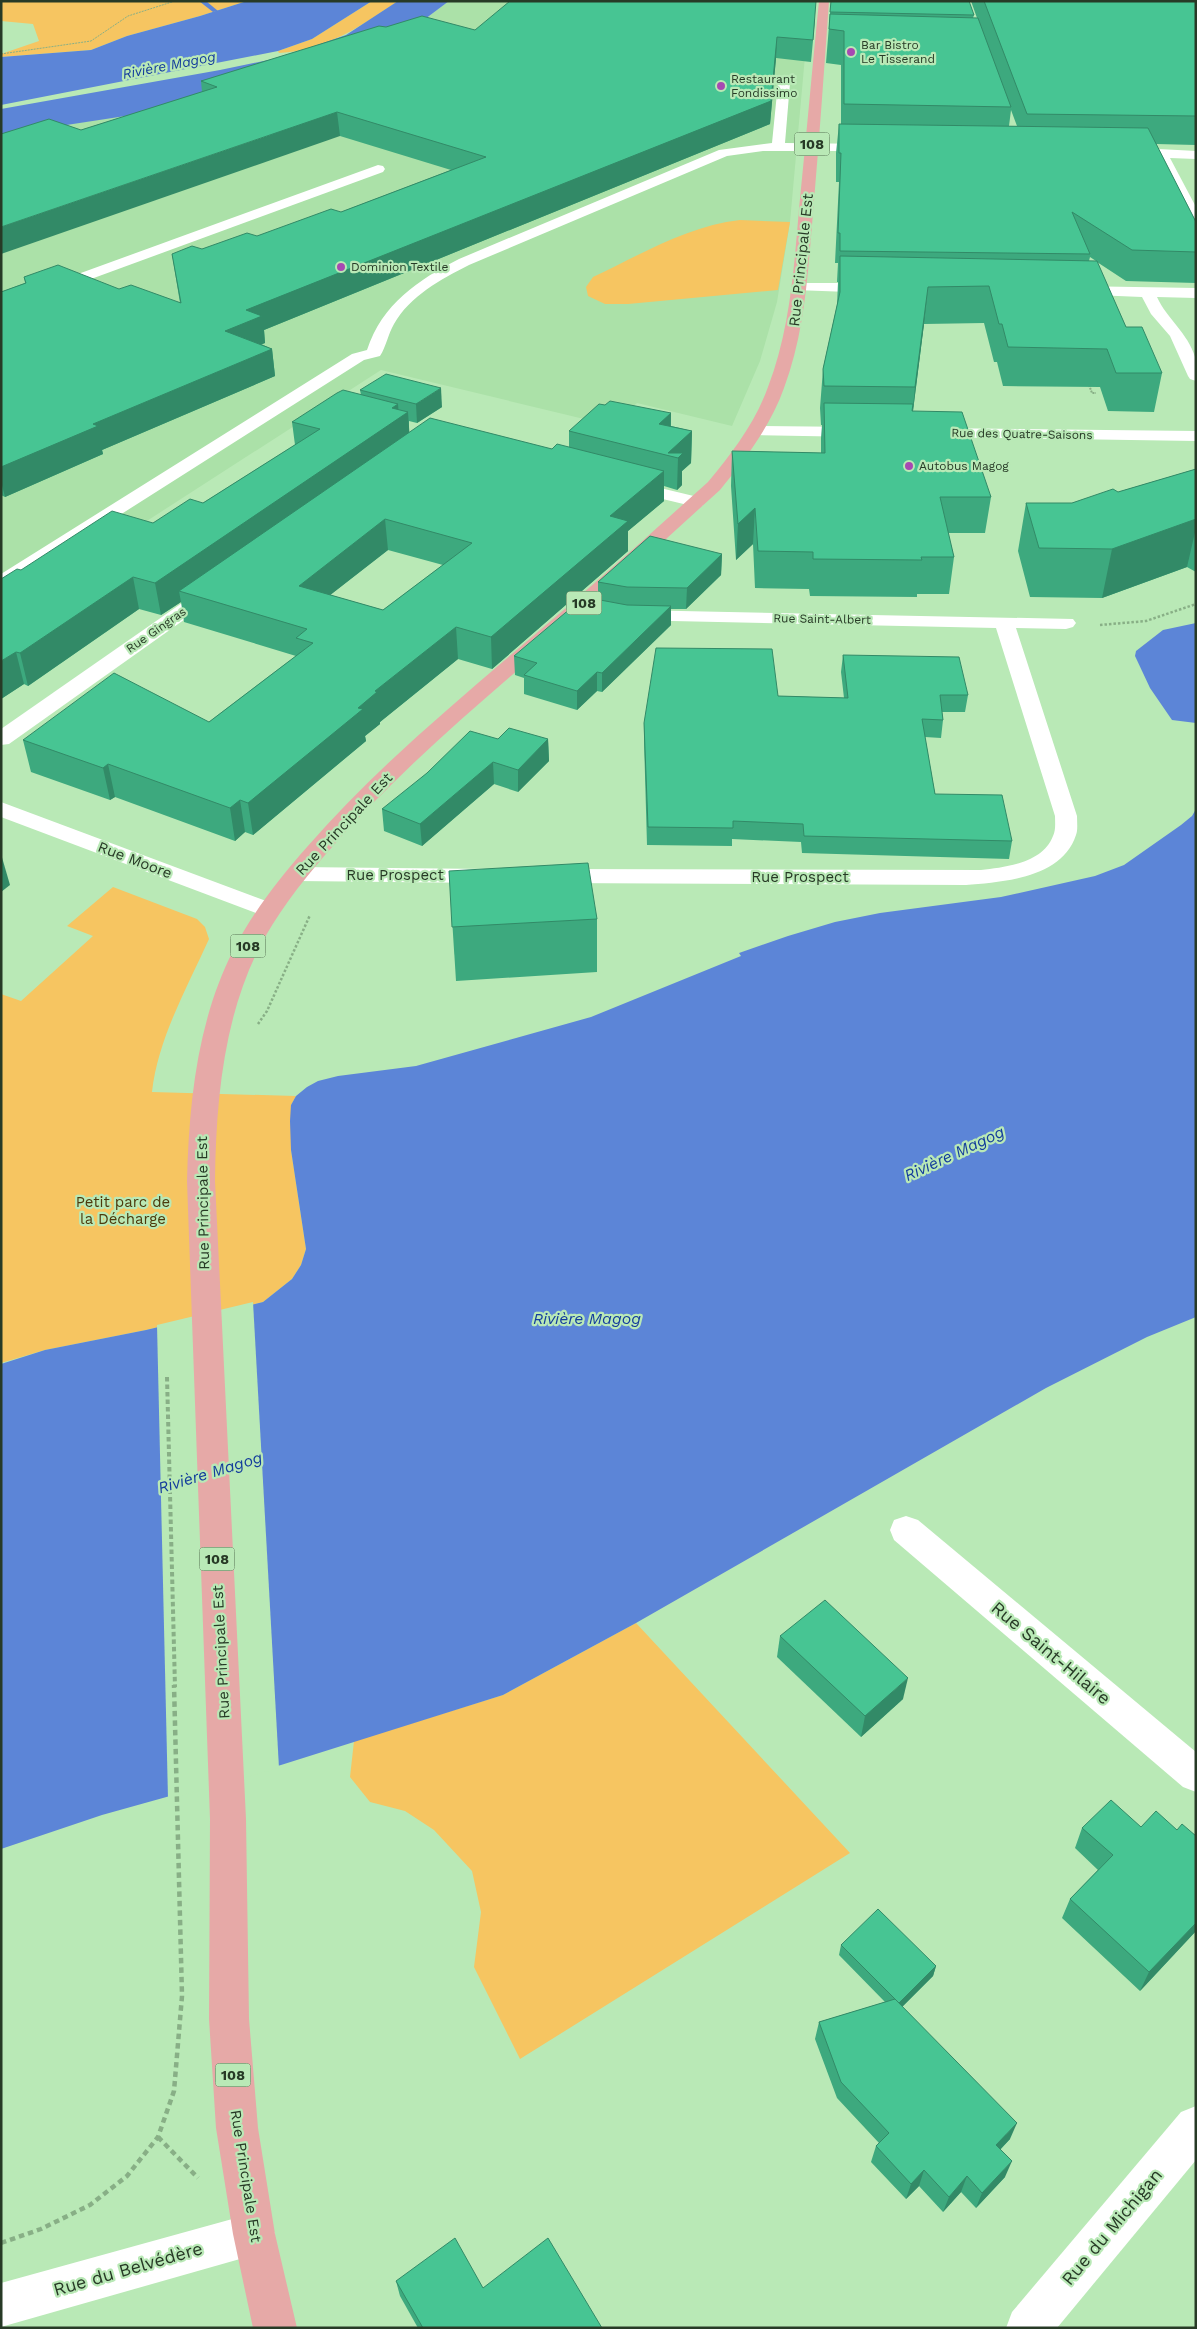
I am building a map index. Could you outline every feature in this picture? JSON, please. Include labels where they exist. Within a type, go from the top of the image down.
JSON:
[{"type":"main road","name":"Rue Principale Est","points":[[276,2328],[254,2234],[237,2128],[229,2019],[228,1819],[200,1154],[206,1083],[218,1026],[239,964],[269,910],[323,843],[379,784],[474,697],[580,607],[729,471],[758,431],[776,390],[790,346],[800,287],[812,147],[825,43],[824,1]]},
{"type":"street","points":[[778,146],[784,83]]},
{"type":"street","points":[[1,582],[358,357],[374,353],[383,327],[391,315],[414,292],[445,271],[714,156],[735,150],[778,146],[890,148]]},
{"type":"street","points":[[1112,151],[1196,155]]},
{"type":"street","points":[[1161,152],[1196,220]]},
{"type":"street","points":[[1,307],[378,169]]},
{"type":"street","points":[[800,287],[889,288]]},
{"type":"street","points":[[1057,291],[1196,293]]},
{"type":"street","points":[[1146,292],[1156,311],[1177,336],[1196,376]]},
{"type":"street","points":[[758,431],[878,432]]},
{"type":"street","name":"Rue des Quatre-Saisons","points":[[917,433],[1196,436]]},
{"type":"street","points":[[608,480],[696,502]]},
{"type":"street","name":"Rue Gingras","points":[[1,738],[230,578]]},
{"type":"street","name":"Rue Saint-Albert","points":[[580,607],[606,613],[1066,623]]},
{"type":"street","name":"Rue Prospect","points":[[534,876],[966,878],[1011,872],[1043,861],[1059,848],[1068,828],[1004,622]]},
{"type":"street","name":"Rue Moore","points":[[1,810],[269,910]]},
{"type":"street","name":"Rue Prospect","points":[[297,874],[504,876]]},
{"type":"street","name":"Rue Saint-Hilaire","points":[[906,1530],[1196,1775]]},
{"type":"street","name":"Rue du Michigan","points":[[1028,2328],[1196,2127]]},
{"type":"street","name":"Rue du Belvédère","points":[[1,2305],[254,2234]]},
{"type":"path","points":[[1,54],[23,49],[71,45],[91,41],[128,16],[175,1]]},
{"type":"path","points":[[1089,384],[1092,393],[1096,393]]},
{"type":"path","points":[[1066,623],[1097,626],[1146,621],[1196,604]]},
{"type":"path","points":[[256,1027],[267,1011],[313,910]]},
{"type":"path","points":[[1,2243],[41,2229],[90,2205],[126,2176],[158,2137],[174,2091],[182,1996],[167,1371]]},
{"type":"shaded area","points":[[449,1],[810,1],[790,222],[777,302],[760,361],[732,426],[637,403],[609,425],[381,370],[1,615],[1,135],[112,117],[417,25]]},
{"type":"green space","points":[[1,1],[247,1],[127,36],[91,50],[1,57],[1,54],[39,41],[33,24],[1,21]]},
{"type":"green space","points":[[372,1],[398,1],[342,36],[312,48],[279,53],[278,51],[312,39]]},
{"type":"green space","points":[[740,220],[790,222],[778,290],[628,304],[605,304],[588,296],[586,287],[593,277],[664,242],[701,228]]},
{"type":"green space","name":"Petit parc de la Décharge","points":[[113,887],[197,919],[205,927],[209,939],[174,1014],[160,1052],[152,1092],[296,1096],[291,1105],[291,1150],[306,1249],[301,1265],[292,1279],[263,1302],[146,1330],[45,1350],[1,1363],[1,994],[21,1001],[93,936],[67,926]]},
{"type":"green space","points":[[636,1623],[850,1853],[520,2059],[474,1967],[481,1912],[472,1871],[434,1830],[405,1811],[370,1802],[350,1777],[354,1741],[503,1695]]},
{"type":"water","name":"Rivière Magog","points":[[247,1],[372,1],[312,39],[278,51],[1,105],[1,57],[91,50],[127,36]]},
{"type":"water","name":"Rivière Magog","points":[[398,1],[449,1],[417,25],[145,113],[1,135],[1,109],[283,57],[346,35]]},
{"type":"water","points":[[1196,623],[1196,723],[1172,720],[1150,688],[1135,656],[1136,651],[1163,630]]},
{"type":"water","name":"Rivière Magog","points":[[1196,809],[1196,1317],[1147,1337],[1046,1388],[636,1623],[503,1695],[281,1765],[102,1815],[1,1849],[1,1364],[45,1350],[146,1330],[263,1302],[292,1279],[301,1265],[306,1249],[291,1150],[291,1105],[296,1096],[318,1081],[338,1076],[416,1066],[591,1017],[741,956],[739,953],[835,922],[880,913],[1001,897],[1095,876],[1124,865],[1181,825],[1192,816]]},
{"type":"pier","points":[[253,1302],[279,1768],[168,1799],[157,1325]]},
{"type":"building","name":"Dominion Textile","points":[[510,1],[816,1],[813,40],[777,37],[771,101],[246,310],[262,316],[225,331],[272,349],[93,424],[98,426],[1,467],[1,292],[26,283],[24,277],[58,265],[119,289],[131,285],[181,303],[172,254],[192,246],[202,249],[247,233],[257,236],[331,209],[341,212],[486,157],[337,112],[1,227],[1,134],[49,119],[81,130],[217,87],[201,81],[379,26],[386,27],[422,16],[475,30]]},
{"type":"building","points":[[831,1],[969,1],[974,15],[830,12]]},
{"type":"building","points":[[984,1],[1196,1],[1196,116],[1027,114]]},
{"type":"building","points":[[830,14],[978,18],[1011,107],[844,104],[844,31],[829,29]]},
{"type":"building","points":[[839,124],[1148,128],[1196,222],[1196,252],[1132,250],[1072,212],[1090,254],[840,251],[840,233],[838,233],[841,153],[839,153]]},
{"type":"building","points":[[840,256],[1097,261],[1126,327],[1142,327],[1162,373],[1116,373],[1107,349],[1008,347],[1002,324],[999,324],[989,286],[928,287],[915,387],[824,386],[823,369],[840,292]]},
{"type":"building","points":[[386,374],[441,388],[416,404],[360,390]]},
{"type":"building","points":[[343,390],[398,404],[392,408],[408,412],[155,583],[133,577],[20,653],[16,652],[1,661],[1,579],[17,569],[21,570],[112,511],[153,523],[190,499],[203,503],[320,429],[292,422]]},
{"type":"building","points":[[610,401],[671,413],[659,424],[692,431],[668,453],[683,453],[678,458],[569,431],[599,404],[605,405]]},
{"type":"building","points":[[824,403],[913,404],[912,411],[962,412],[991,497],[940,497],[954,557],[921,557],[922,560],[813,559],[813,552],[758,551],[755,508],[738,524],[732,451],[825,453]]},
{"type":"building","points":[[430,418],[552,449],[557,444],[664,471],[610,516],[628,521],[491,637],[456,627],[375,691],[377,692],[358,708],[363,709],[248,803],[240,800],[230,808],[108,764],[103,768],[23,740],[114,673],[209,722],[313,643],[296,638],[307,629],[179,591]],"holes":[[[385,519],[472,543],[383,610],[299,586]]]},
{"type":"building","points":[[1196,469],[1196,519],[1112,549],[1039,548],[1026,503],[1072,503],[1113,489],[1118,492]]},
{"type":"building","points":[[650,536],[722,554],[687,588],[627,587],[598,582]]},
{"type":"building","points":[[584,597],[627,605],[671,606],[602,673],[597,672],[577,691],[524,675],[537,663],[514,656]]},
{"type":"building","points":[[656,648],[772,649],[778,696],[848,698],[843,655],[959,657],[968,695],[940,695],[943,720],[922,719],[935,794],[1002,795],[1012,841],[804,836],[803,824],[733,821],[733,828],[648,827],[644,723]]},
{"type":"building","points":[[509,728],[548,739],[518,770],[493,762],[420,824],[382,809],[427,773],[470,731],[498,739]]},
{"type":"building","points":[[588,863],[597,919],[452,927],[449,871]]},
{"type":"building","points":[[825,1600],[908,1678],[865,1716],[780,1636]]},
{"type":"building","points":[[1111,1800],[1141,1827],[1156,1811],[1177,1830],[1182,1824],[1196,1836],[1196,1923],[1149,1972],[1070,1899],[1113,1855],[1082,1828]]},
{"type":"building","points":[[878,1909],[936,1966],[899,2003],[841,1945]]},
{"type":"building","points":[[895,1999],[1017,2123],[996,2145],[1012,2161],[982,2193],[967,2176],[949,2197],[924,2170],[911,2184],[876,2146],[889,2133],[841,2082],[819,2022]]},
{"type":"building","points":[[455,2238],[483,2288],[548,2238],[602,2328],[423,2328],[396,2281]]},
{"type":"waterway","points":[[202,1],[215,11]]},
{"type":"place","name":"Bar Bistro Le Tisserand","points":[[851,52]]},
{"type":"place","name":"Restaurant Fondissimo","points":[[721,86]]},
{"type":"place","name":"Dominion Textile","points":[[341,267]]},
{"type":"place","name":"Autobus Magog","points":[[909,466]]}]
